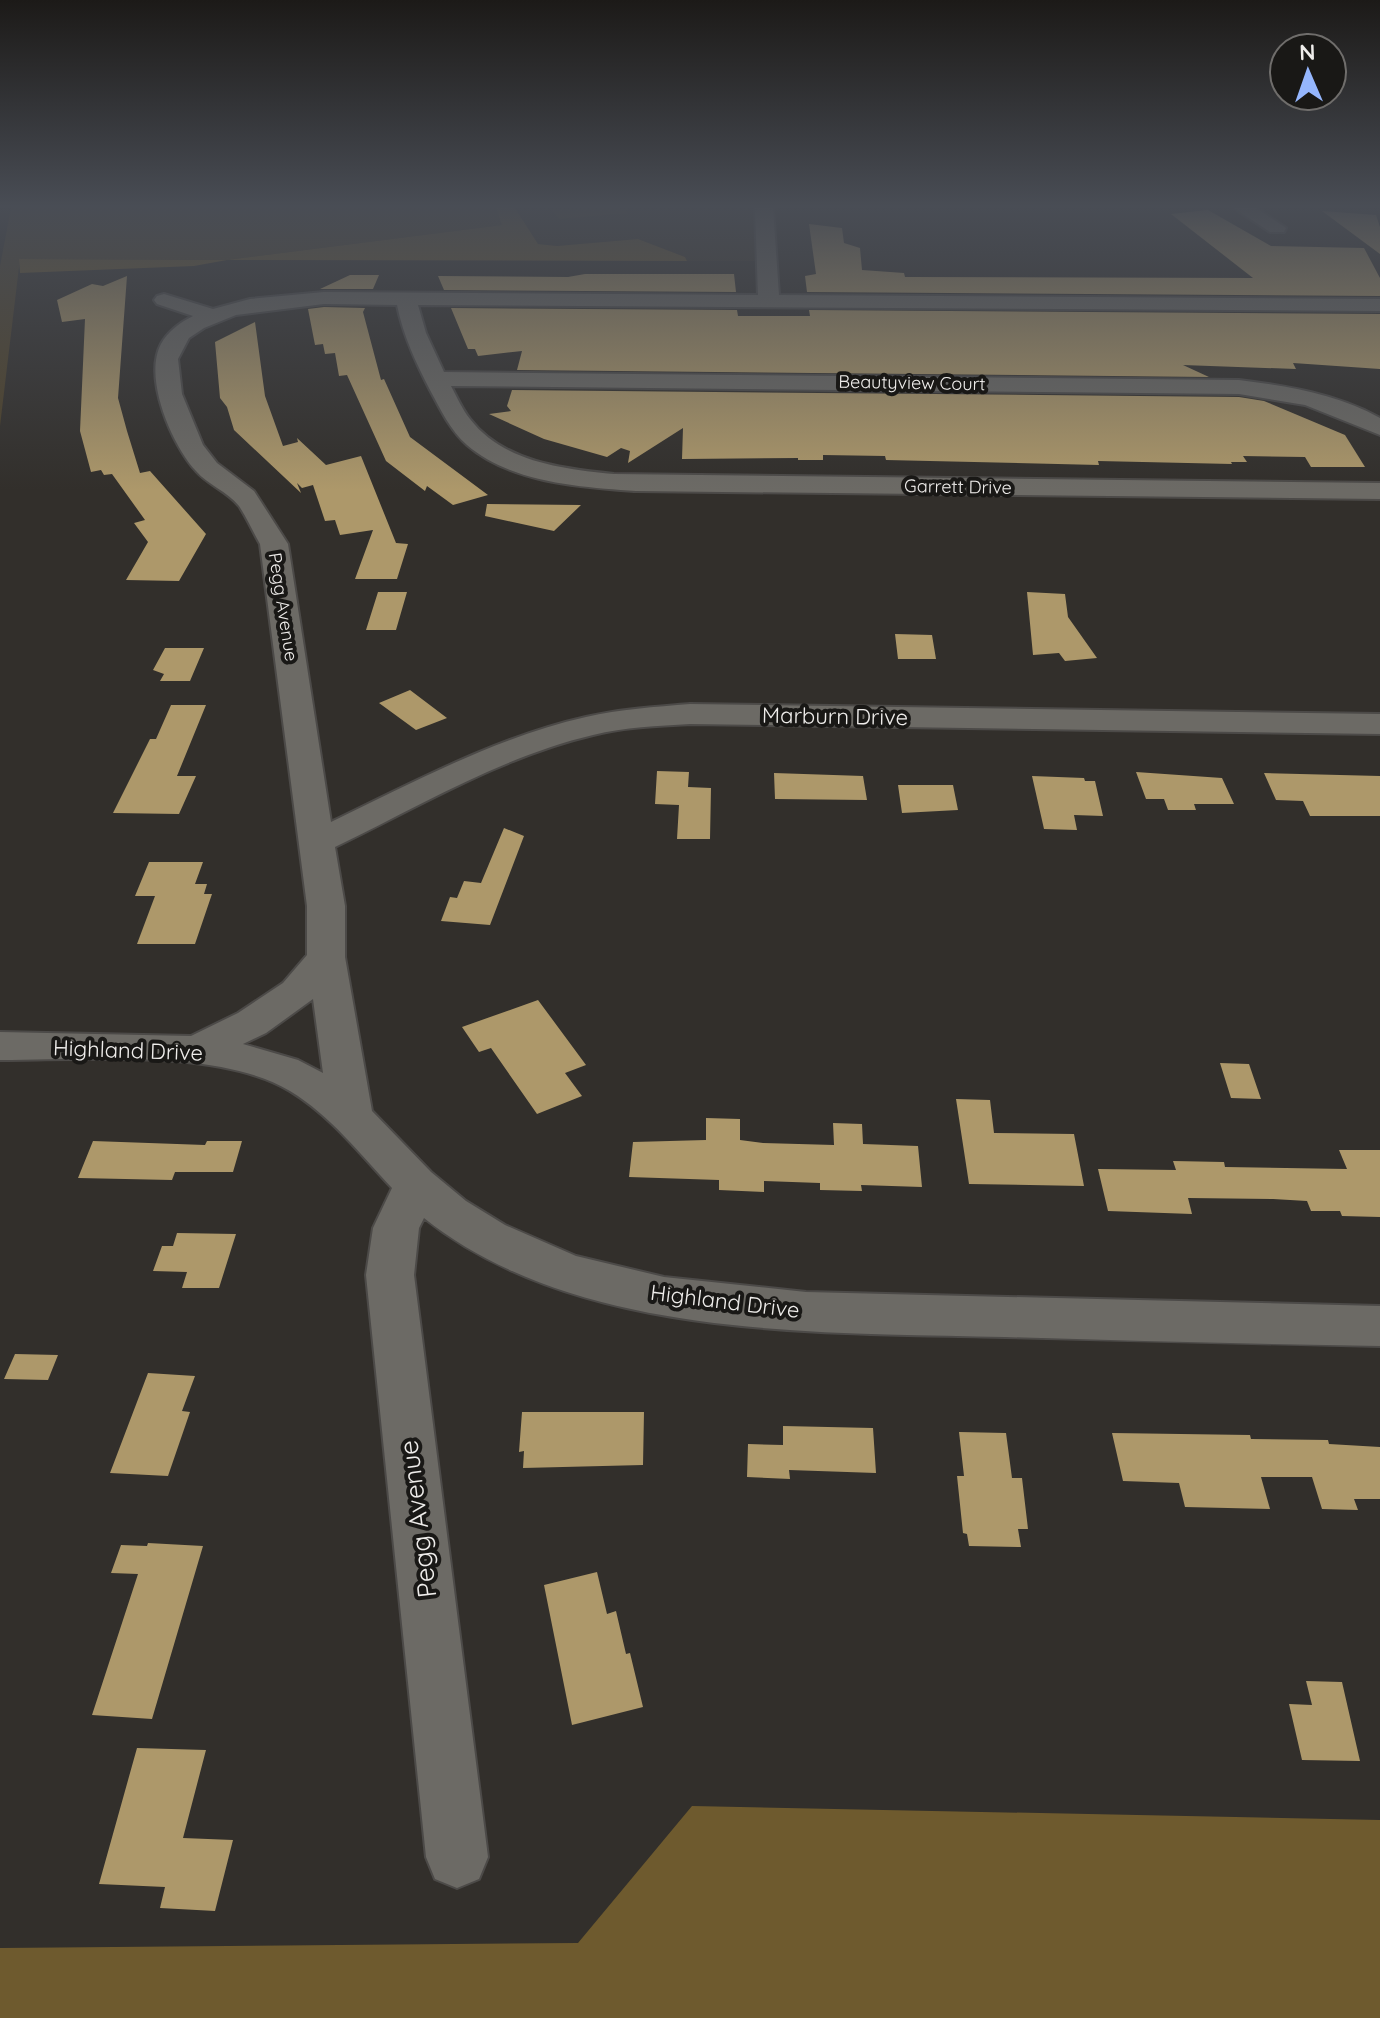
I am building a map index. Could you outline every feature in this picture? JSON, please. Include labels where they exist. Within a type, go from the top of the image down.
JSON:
[{"type":"street","points":[[171,302],[214,316],[278,302]]},
{"type":"street","name":"Garrett Drive","points":[[407,302],[419,349],[459,422],[470,435],[506,458],[536,469],[583,479],[636,483],[1380,491]]},
{"type":"street","points":[[948,302],[1380,305]]},
{"type":"street","name":"Pegg Avenue","points":[[214,316],[180,333],[167,357],[170,402],[199,460],[245,497],[274,544],[326,906],[326,957],[351,1116]]},
{"type":"street","name":"Beautyview Court","points":[[436,379],[1239,387],[1317,400],[1380,428]]},
{"type":"street","name":"Marburn Drive","points":[[316,843],[523,747],[570,731],[634,718],[690,714],[1380,724]]},
{"type":"street","points":[[197,1050],[252,1023],[297,992],[326,957]]},
{"type":"street","name":"Highland Drive","points":[[0,1046],[197,1050],[284,1070],[319,1090],[351,1116],[416,1185],[450,1214],[497,1244],[573,1273],[666,1297],[803,1311],[1380,1326]]},
{"type":"street","name":"Pegg Avenue","points":[[416,1185],[396,1228],[390,1275],[457,1857]]},
{"type":"shaded area","points":[[0,302],[15,302],[0,426]]},
{"type":"shaded area","points":[[692,1806],[1380,1820],[1380,2018],[0,2018],[0,1948],[578,1943]]},
{"type":"building","points":[[57,302],[125,302],[118,398],[140,473],[150,471],[206,534],[179,581],[126,580],[148,542],[134,523],[145,520],[112,474],[104,475],[101,470],[91,472],[80,431],[85,319],[62,322]]},
{"type":"building","points":[[365,308],[363,312],[381,380],[384,379],[410,437],[488,495],[453,505],[427,486],[425,491],[386,461],[347,375],[339,376],[335,353],[325,354],[323,344],[315,345],[308,309]]},
{"type":"building","points":[[451,308],[737,310],[738,316],[810,316],[809,310],[1380,314],[1380,369],[1293,363],[1296,369],[1183,365],[1209,377],[517,370],[522,351],[478,356],[475,349],[468,349]]},
{"type":"building","points":[[255,322],[265,396],[283,446],[298,442],[297,438],[326,465],[361,456],[396,543],[408,544],[397,579],[355,579],[373,530],[340,535],[335,520],[325,521],[313,485],[302,488],[297,483],[301,493],[234,430],[227,407],[220,398],[215,342]]},
{"type":"building","points":[[512,390],[1239,397],[1264,401],[1345,435],[1365,467],[1311,467],[1305,457],[1243,456],[1247,462],[1232,464],[1098,461],[1099,465],[886,460],[885,456],[823,455],[823,460],[682,459],[683,428],[628,463],[630,451],[621,448],[607,457],[544,439],[489,414],[511,411],[507,406]]},
{"type":"building","points":[[487,504],[581,505],[554,531],[485,516]]},
{"type":"building","points":[[378,592],[407,592],[396,630],[366,630]]},
{"type":"building","points":[[1027,592],[1065,594],[1068,617],[1097,658],[1065,661],[1059,653],[1033,655]]},
{"type":"building","points":[[895,634],[932,635],[936,659],[898,659]]},
{"type":"building","points":[[165,648],[204,648],[190,681],[160,681],[164,674],[153,670]]},
{"type":"building","points":[[410,690],[447,718],[416,730],[379,703]]},
{"type":"building","points":[[171,705],[206,705],[177,776],[196,776],[179,814],[113,813],[150,739],[156,739]]},
{"type":"building","points":[[657,771],[689,772],[688,787],[711,788],[710,839],[677,839],[679,805],[655,804]]},
{"type":"building","points":[[1136,772],[1222,778],[1234,804],[1194,804],[1196,810],[1168,810],[1164,799],[1146,799]]},
{"type":"building","points":[[774,773],[863,776],[867,800],[775,799]]},
{"type":"building","points":[[1264,773],[1380,776],[1380,816],[1310,816],[1303,801],[1276,800]]},
{"type":"building","points":[[1032,776],[1095,781],[1103,816],[1074,815],[1077,830],[1044,829]]},
{"type":"building","points":[[898,785],[953,785],[958,810],[902,813]]},
{"type":"building","points":[[504,828],[524,836],[490,925],[441,921],[450,897],[457,898],[464,881],[481,883]]},
{"type":"building","points":[[149,862],[203,862],[195,884],[207,884],[204,894],[212,894],[195,944],[137,944],[155,896],[135,896]]},
{"type":"building","points":[[538,1000],[586,1065],[565,1073],[582,1096],[537,1114],[491,1048],[479,1052],[462,1027]]},
{"type":"building","points":[[1220,1063],[1249,1064],[1261,1099],[1231,1098]]},
{"type":"building","points":[[956,1099],[990,1100],[994,1133],[1074,1134],[1084,1186],[969,1184]]},
{"type":"building","points":[[706,1118],[740,1119],[740,1140],[763,1143],[834,1145],[833,1123],[862,1124],[863,1144],[918,1146],[922,1187],[861,1185],[862,1191],[820,1190],[820,1183],[764,1181],[764,1192],[719,1190],[719,1180],[629,1177],[633,1142],[706,1140]]},
{"type":"building","points":[[93,1141],[205,1145],[207,1141],[242,1141],[233,1172],[175,1172],[172,1180],[78,1178]]},
{"type":"building","points":[[1339,1150],[1380,1150],[1380,1217],[1342,1216],[1340,1211],[1311,1211],[1307,1201],[1273,1199],[1188,1198],[1192,1214],[1108,1211],[1098,1169],[1176,1170],[1173,1161],[1224,1162],[1225,1167],[1347,1169]]},
{"type":"building","points":[[177,1233],[236,1234],[219,1288],[182,1288],[187,1272],[153,1271],[162,1246],[173,1246]]},
{"type":"building","points":[[15,1354],[58,1355],[48,1380],[4,1379]]},
{"type":"building","points":[[148,1373],[195,1376],[182,1411],[190,1412],[168,1476],[110,1473]]},
{"type":"building","points":[[522,1412],[644,1412],[643,1465],[523,1468],[524,1451],[519,1452]]},
{"type":"building","points":[[783,1426],[873,1428],[876,1473],[789,1470],[790,1479],[747,1477],[748,1444],[783,1445]]},
{"type":"building","points":[[959,1432],[1006,1433],[1012,1478],[1022,1478],[1028,1529],[1018,1529],[1021,1547],[969,1546],[967,1534],[963,1533],[957,1476],[964,1476]]},
{"type":"building","points":[[1112,1433],[1250,1435],[1251,1439],[1328,1440],[1329,1444],[1380,1447],[1380,1499],[1354,1499],[1358,1510],[1322,1509],[1312,1477],[1261,1477],[1270,1509],[1185,1507],[1179,1483],[1123,1481]]},
{"type":"building","points":[[148,1543],[203,1546],[152,1719],[92,1715],[138,1574],[111,1573],[121,1545],[147,1546]]},
{"type":"building","points":[[597,1572],[607,1614],[616,1611],[643,1707],[572,1725],[544,1585]]},
{"type":"building","points":[[1306,1681],[1342,1682],[1360,1761],[1302,1760],[1289,1704],[1312,1705]]},
{"type":"building","points":[[137,1748],[206,1750],[183,1838],[233,1840],[215,1911],[160,1908],[165,1887],[99,1884]]}]
